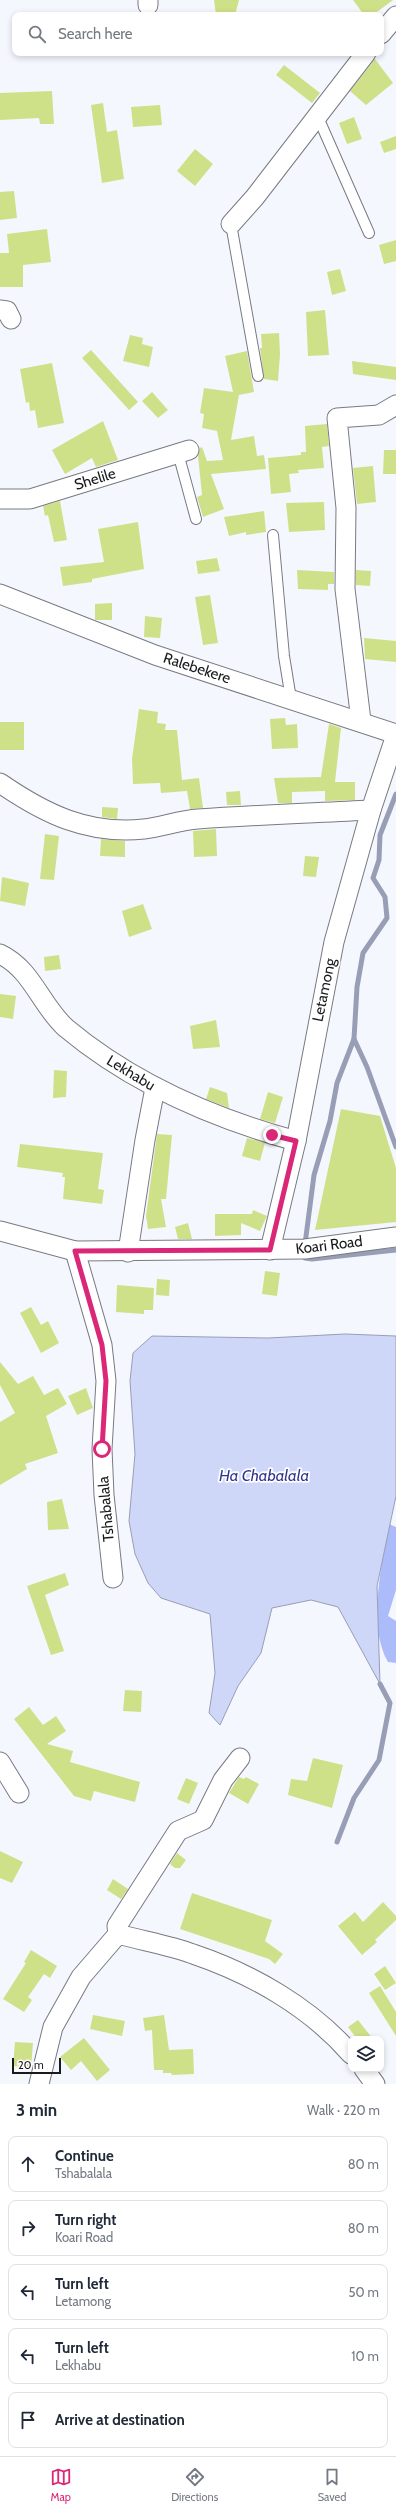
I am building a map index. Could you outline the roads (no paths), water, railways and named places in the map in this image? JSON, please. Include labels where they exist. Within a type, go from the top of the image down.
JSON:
[{"type":"street","points":[[384,30],[396,16]]},
{"type":"street","points":[[231,224],[255,197],[364,56]]},
{"type":"street","points":[[361,721],[345,589],[346,508],[337,418],[379,415],[396,404]]},
{"type":"street","name":"Shelile","points":[[0,499],[30,499],[183,452]]},
{"type":"street","name":"Ralebekere","points":[[0,594],[155,655],[361,721],[396,735]]},
{"type":"street","name":"Letamong","points":[[270,1250],[296,1141],[334,942],[371,810],[396,735]]},
{"type":"street","points":[[0,784],[31,804],[68,822],[100,828],[143,829],[196,819],[371,810]]},
{"type":"street","name":"Lekhabu","points":[[0,954],[14,961],[65,1026],[116,1067],[155,1088],[231,1121],[296,1141]]},
{"type":"street","points":[[128,1252],[145,1140],[155,1088]]},
{"type":"street","name":"Koari Road","points":[[0,1231],[75,1251],[128,1252],[305,1249],[396,1237]]},
{"type":"street","name":"Tshabalala","points":[[75,1251],[102,1345],[106,1381],[102,1457],[104,1495],[113,1578]]},
{"type":"street","points":[[39,2084],[53,2027],[81,1977],[118,1934],[117,1926],[178,1831],[203,1820],[223,1780],[240,1758]]},
{"type":"street","points":[[0,1762],[19,1793]]},
{"type":"street","points":[[118,1934],[192,1954],[268,1986],[330,2030],[348,2051]]},
{"type":"street","points":[[366,2072],[376,2084]]},
{"type":"lane","points":[[317,115],[369,233]]},
{"type":"lane","points":[[231,224],[258,376]]},
{"type":"lane","points":[[183,452],[196,519]]},
{"type":"lane","points":[[273,535],[284,656],[291,699]]},
{"type":"water","name":"Ha Chabalala","points":[[345,1334],[396,1336],[396,1496],[377,1586],[380,1684],[338,1607],[311,1600],[272,1608],[261,1653],[238,1686],[220,1725],[209,1713],[215,1673],[210,1614],[161,1598],[148,1583],[135,1554],[129,1521],[135,1454],[130,1381],[133,1353],[152,1336],[268,1338]]},
{"type":"waterway","points":[[305,1244],[314,1175],[330,1121],[337,1083],[354,1039],[357,987],[363,953],[387,918],[385,897],[373,878],[379,860],[380,835],[396,794]]},
{"type":"waterway","points":[[354,1039],[367,1067],[396,1147]]},
{"type":"waterway","points":[[305,1254],[305,1258],[312,1259],[396,1250]]},
{"type":"waterway","points":[[337,1842],[354,1798],[379,1760],[390,1703],[380,1684]]}]
